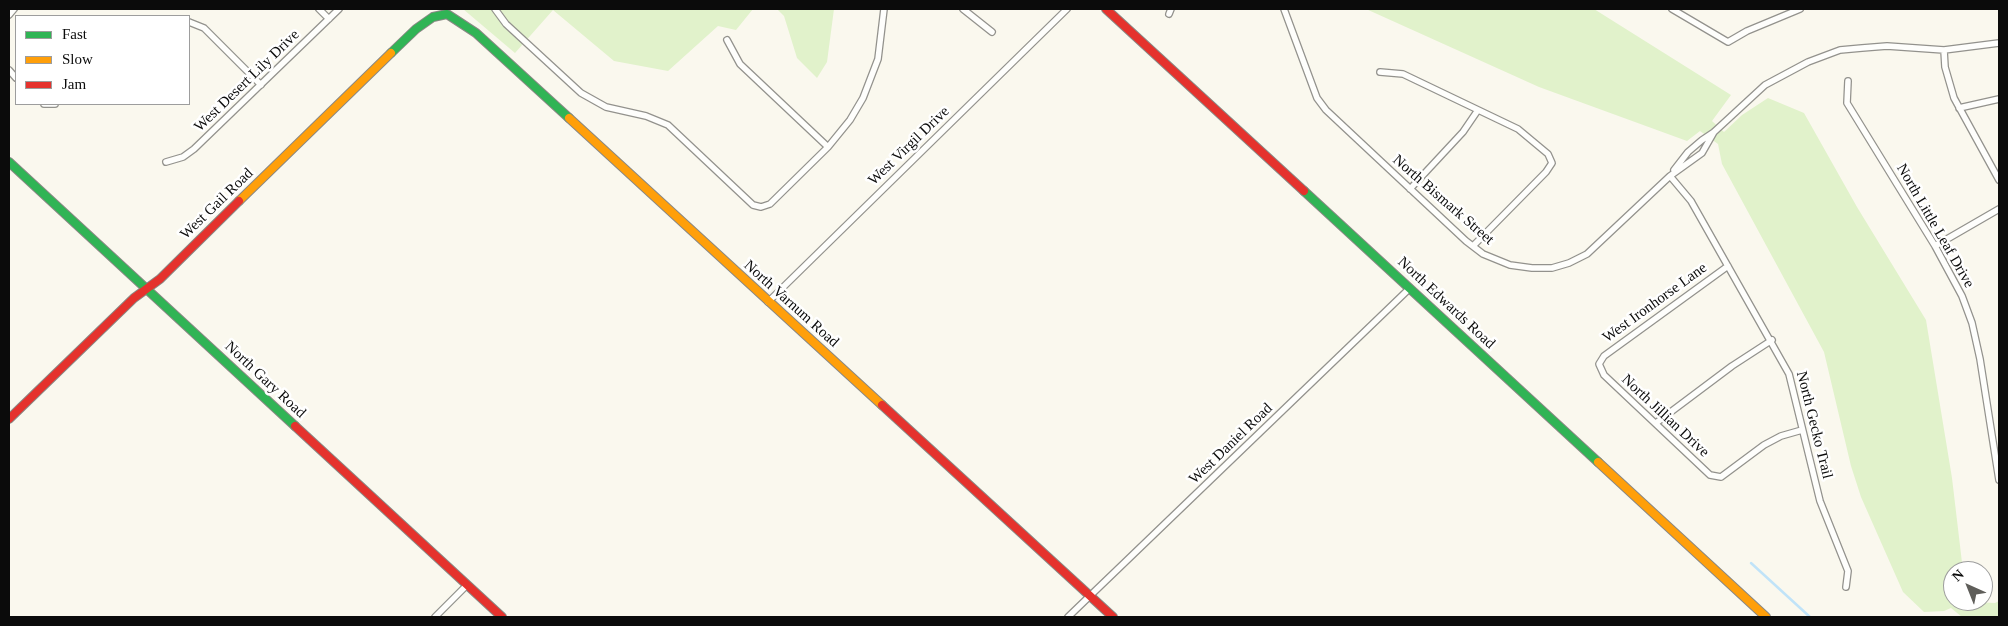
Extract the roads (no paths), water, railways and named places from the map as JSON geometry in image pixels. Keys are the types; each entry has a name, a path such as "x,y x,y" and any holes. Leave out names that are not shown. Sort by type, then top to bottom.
{"street":[{"path":"9,15 14,9"},
{"path":"319,9 329,19"},
{"name":"West Desert Lily Drive","path":"166,162 183,157 194,149 339,9"},
{"path":"495,9 506,24 581,93 606,107 646,116 668,125 754,205 761,207 770,204 828,147 850,120 870,81 878,59 884,9"},
{"path":"963,9 992,32"},
{"name":"West Virgil Drive","path":"768,302 1067,9"},
{"name":"North Edwards Road","path":"1106,9 1766,617"},
{"name":"North Bismark Street","path":"1284,9 1317,98 1334,119 1483,254 1510,265 1532,268 1552,268 1569,263 1592,249 1670,176"},
{"path":"1672,9 1728,42 1800,9"},
{"name":"North Varnum Road","path":"447,14 462,22 476,33 1113,617"},
{"name":"West Gail Road","path":"9,419 146,289 160,279 416,29 433,17 447,14"},
{"path":"190,22 204,28 261,85"},
{"path":"727,40 740,64 828,147"},
{"path":"1670,176 1695,145 1714,132 1766,85 1808,62 1840,50 1887,46 1944,50 1999,43"},
{"path":"1944,50 1944,66 1949,86 1959,108 1999,180"},
{"path":"1380,72 1403,74 1518,129 1548,154 1552,163 1473,246"},
{"name":"North Little Leaf Drive","path":"1848,81 1847,103 1935,246 1962,296 1972,323 1999,466 1999,480"},
{"path":"1959,108 1999,99"},
{"path":"1410,189 1463,132 1478,110"},
{"path":"1670,176 1702,153 1714,132"},
{"path":"1695,145 1702,153"},
{"name":"North Gary Road","path":"9,162 502,617"},
{"name":"North Gecko Trail","path":"1670,176 1691,201 1772,340 1789,374 1820,501 1848,571 1846,588"},
{"path":"1935,246 1999,209"},
{"name":"West Ironhorse Lane","path":"1599,364 1604,356 1728,266"},
{"name":"West Daniel Road","path":"1068,617 1410,288"},
{"path":"1656,423 1732,366 1772,340"},
{"name":"North Jillian Drive","path":"1599,364 1604,375 1710,475 1721,477 1764,445 1781,436 1802,430"},
{"path":"435,617 467,585"}],"waterway":[{"path":"1751,563 1810,617"}]}
